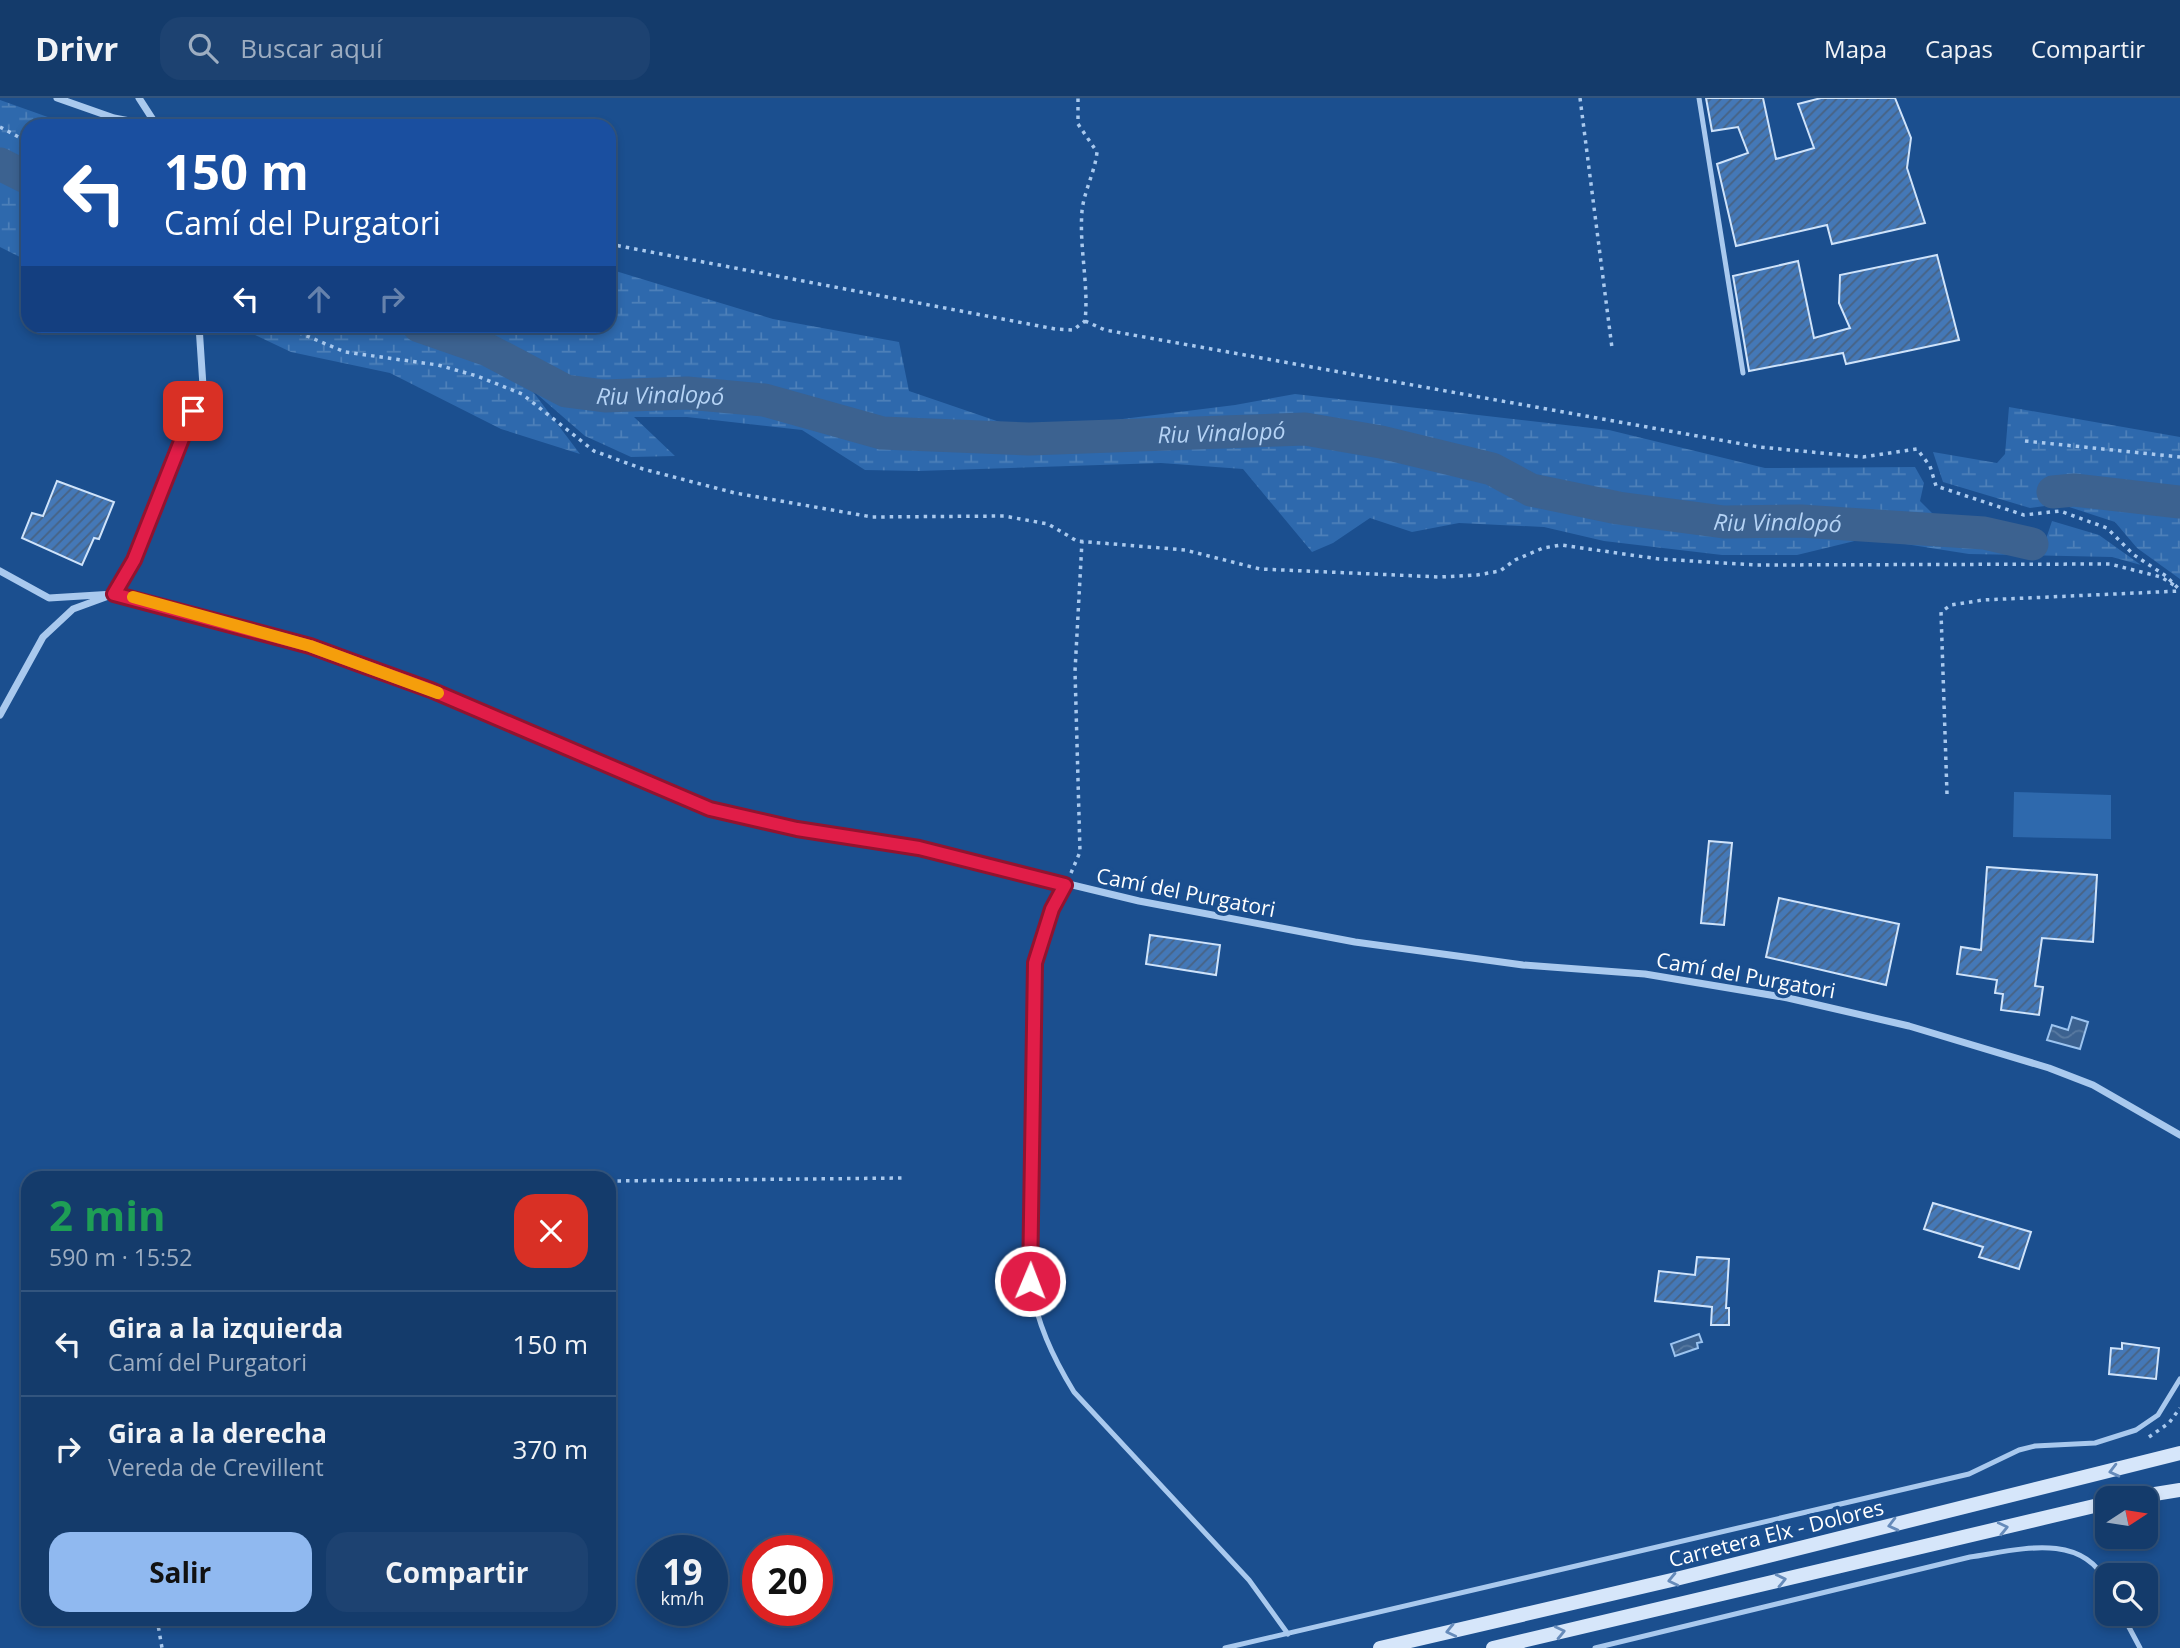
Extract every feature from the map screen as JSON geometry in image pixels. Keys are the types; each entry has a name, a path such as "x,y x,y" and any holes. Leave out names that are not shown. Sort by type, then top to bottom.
{"main road":[{"name":"Carretera Elx - Dolores","path":"1380,1648 1676,1579 2180,1452"},
{"path":"2158,1494 2180,1490"},
{"path":"1493,1648 2095,1506"}],"street":[{"path":"57,98 119,119"},
{"path":"139,98 152,119"},
{"path":"0,715 43,637 73,609 114,594 134,560 203,386 199,333"},
{"name":"Camí del Purgatori","path":"0,571 49,598 114,594 310,646 431,690 710,809 797,829 919,848 1065,885 1355,942 1496,962 1645,974 1788,998 1909,1026 2038,1064 2093,1085 2180,1135"}],"lane":[{"path":"1699,98 1742,373"},
{"path":"1065,885 1052,909 1035,963 1030,1281 1036,1318 1053,1357 1074,1392 1249,1580 1288,1634"},
{"path":"1225,1648 1969,1474 2011,1453 2035,1446 2109,1440 2136,1430 2158,1415 2180,1379"},
{"path":"1595,1648 1970,1557 2009,1551 2063,1549 2078,1551 2095,1564"},
{"path":"2128,1626 2140,1648"}],"path":[{"path":"616,245 1055,329 1073,330 1084,321 1087,301 1081,252 1083,207 1097,152 1078,124 1078,98"},
{"path":"1580,98 1612,348"},
{"path":"0,127 21,138"},
{"path":"1084,321 1105,330 1187,346 1759,447 1863,457 1917,449 1930,466 1936,486 2024,516 2060,511 2107,528 2134,555 2179,589"},
{"path":"300,333 345,352 438,365 522,394 594,451 656,472 735,494 872,517 1004,516 1048,524 1082,541 1185,550 1260,569 1440,577 1500,571 1515,560 1561,545 1659,559 1756,565 2110,564 2161,577 2179,589"},
{"path":"2025,441 2180,457"},
{"path":"1065,885 1080,852 1075,671 1082,541"},
{"path":"1947,794 1941,612 1951,605 1983,600 2179,589"},
{"path":"616,1181 904,1178"},
{"path":"158,1626 162,1648"}],"green space":[{"path":"0,100 53,119 21,119 21,258 0,247"},
{"path":"616,271 773,319 899,342 909,391 1026,431 1235,405 1295,394 1609,430 1765,468 1915,467 1924,483 1920,501 1933,514 2045,542 2052,521 2099,535 2141,565 2112,557 1969,554 1867,538 1797,555 1722,555 1604,541 1544,527 1459,523 1412,532 1370,518 1333,543 1312,552 1243,469 1161,463 918,471 865,470 802,430 687,417 634,417 675,456 631,457 585,436 531,389 580,454 501,429 390,373 291,352 251,333 616,333"},
{"path":"2009,407 2180,437 2180,579 2137,548 2115,522 2060,504 2030,508 1943,482 1933,452 1997,463 2005,454"},
{"path":"2014,792 2111,795 2111,839 2013,837"}],"water":[{"path":"2072,1017 2088,1022 2080,1049 2047,1040 2052,1025 2068,1030"},
{"path":"1699,1334 1702,1342 1697,1343 1698,1348 1675,1356 1671,1344"}],"building":[{"path":"1706,98 1763,98 1776,159 1814,148 1798,104 1821,98 1895,98 1911,138 1907,168 1925,223 1832,244 1827,225 1736,246 1717,164 1748,153 1738,127 1712,131"},
{"path":"1937,255 1959,340 1846,364 1843,353 1749,371 1733,276 1798,261 1814,338 1850,328 1839,303 1840,275"},
{"path":"57,481 114,502 99,539 94,538 82,565 22,538 32,513 43,516"},
{"path":"1709,841 1732,843 1724,925 1701,923"},
{"path":"1987,867 2097,875 2093,942 2042,938 2035,986 2043,987 2039,1015 2001,1010 2003,994 1995,993 1997,980 1957,974 1961,947 1981,950"},
{"path":"1779,898 1899,924 1886,985 1766,957"},
{"path":"1150,935 1220,945 1216,975 1146,964"},
{"path":"1933,1203 2031,1232 2019,1269 1979,1257 1983,1247 1924,1229"},
{"path":"1697,1257 1729,1259 1726,1308 1729,1308 1729,1325 1711,1325 1712,1307 1655,1301 1659,1271 1695,1275"},
{"path":"2122,1343 2159,1348 2156,1379 2109,1374 2111,1348 2122,1349"}],"waterway":[{"name":"Riu Vinalopó","path":"0,164 21,174"},
{"name":"Riu Vinalopó","path":"439,333 488,350 566,391 605,396 687,393 764,400 882,433 1029,439 1305,429 1381,442 1492,469 1531,490 1618,508 1724,522 1801,521 1984,533 2032,544"},
{"path":"2053,492 2074,490 2180,502"}],"slow traffic":[{"path":"133,597 310,646 438,693"}],"route":[{"path":"193,411 134,560 114,594 132,596 310,646 431,690 710,809 797,829 919,848 997,870 1065,885 1052,909 1035,963 1030,1281"}]}
